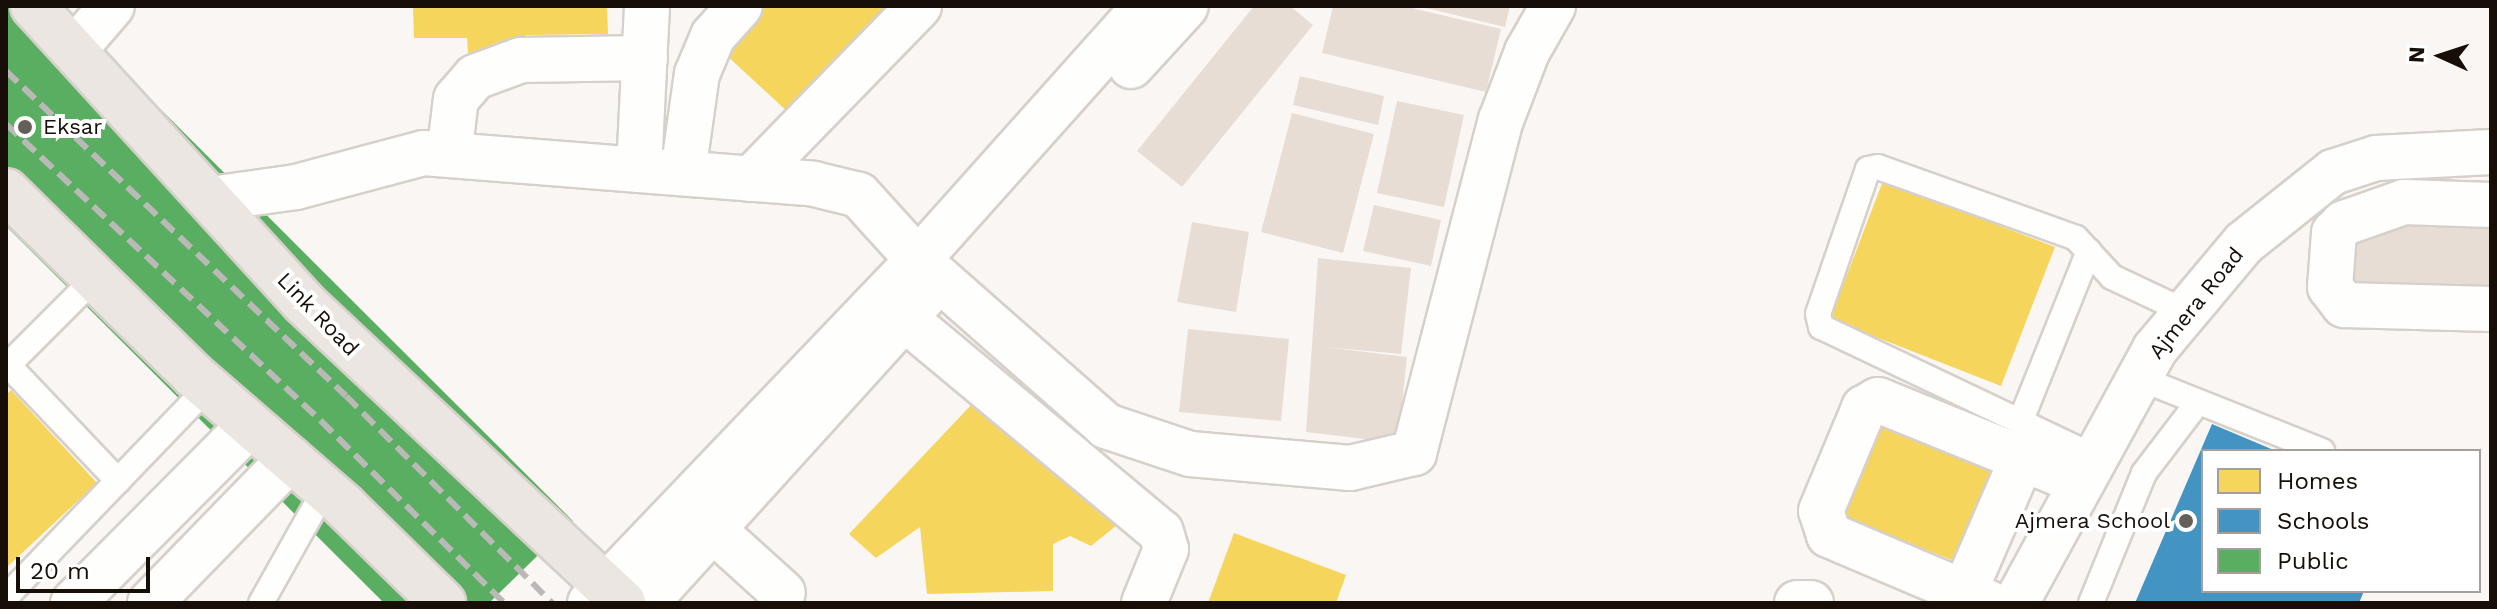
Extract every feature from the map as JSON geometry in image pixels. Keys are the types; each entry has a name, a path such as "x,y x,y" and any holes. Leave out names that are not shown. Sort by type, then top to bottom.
{"main road":[{"name":"Link Road","path":"33,6 303,302 606,597"},
{"path":"6,191 208,387 325,489 443,603"}],"street":[{"path":"74,50 112,6"},
{"path":"639,170 647,6"},
{"path":"683,173 697,74 713,36 740,6"},
{"path":"751,179 919,6"},
{"path":"1110,68 1145,6"},
{"path":"646,603 698,516 929,270 1110,68 1186,6"},
{"path":"211,199 296,187 424,153 751,179 859,195 929,270 1106,426 1190,454 1350,468 1414,453 1501,120 1553,6"},
{"path":"449,155 456,99 475,77 521,60 645,58"},
{"name":"Ajmera Road","path":"2016,603 2139,378 2186,312 2244,243 2333,172 2376,158 2491,152"},
{"path":"2311,190 2344,223"},
{"path":"2491,205 2404,202 2344,223 2334,233 2330,287 2344,305 2491,309"},
{"path":"606,597 698,516 904,318 929,270"},
{"path":"904,318 1161,532 1166,549 1144,603"},
{"path":"2022,440 1976,598 1829,535 1821,511 1864,408 1878,400 2022,440 2087,470"},
{"path":"73,603 250,425"},
{"path":"150,603 290,459"},
{"path":"698,516 783,593"},
{"path":"1797,603 1811,603"}],"lane":[{"path":"2089,251 2022,440 1821,327 1818,314 1868,169 1878,167 2076,238 2089,251 2112,277 2186,312"},
{"path":"95,278 7,366 118,481"},
{"path":"2139,378 2317,449"},
{"path":"6,597 208,387"},
{"path":"2091,603 2144,473 2198,402"},
{"path":"261,603 325,489"}],"building: Homes":[{"path":"413,6 607,6 608,34 526,35 527,54 468,54 467,38 414,38"},
{"path":"766,6 891,6 790,114 723,52"},
{"path":"1883,181 2055,247 2001,386 1830,319"},
{"path":"11,390 97,483 6,568 6,395"},
{"path":"974,402 1117,525 1091,546 1070,536 1053,544 1053,591 927,594 920,527 876,558 849,534"},
{"path":"1875,414 2001,464 1962,564 1836,514"},
{"path":"1234,533 1346,575 1336,603 1208,603"}],"building: Schools":[{"name":"Ajmera School","path":"2212,424 2271,449 2201,449"},
{"name":"Ajmera School","path":"2201,450 2201,593 2363,593 2359,603 2135,603"}],"building: Public":[{"path":"6,6 57,6 573,521 489,603 384,603 6,226"}],"building: Other":[{"path":"1254,6 1290,6 1313,25 1182,187 1137,151"},
{"path":"1333,6 1403,6 1501,29 1486,92 1322,53"},
{"path":"1418,6 1510,6 1505,27"},
{"path":"1300,76 1384,96 1378,125 1293,105"},
{"path":"1397,101 1464,115 1444,207 1377,193"},
{"path":"1292,113 1374,134 1343,253 1261,232"},
{"path":"1374,205 1441,220 1431,266 1363,251"},
{"path":"2395,208 2491,212 2491,288 2348,283 2350,227"},
{"path":"1192,222 1249,232 1236,312 1177,302"},
{"path":"1318,258 1411,268 1401,354 1324,347 1407,357 1398,443 1306,432"},
{"path":"1188,329 1289,339 1281,421 1179,412"}],"railway":[{"path":"6,71 346,396 552,603"},
{"path":"6,124 321,421 504,603"}],"place":[{"name":"Eksar","path":"25,127"},
{"name":"Ajmera School","path":"2186,521"}]}
